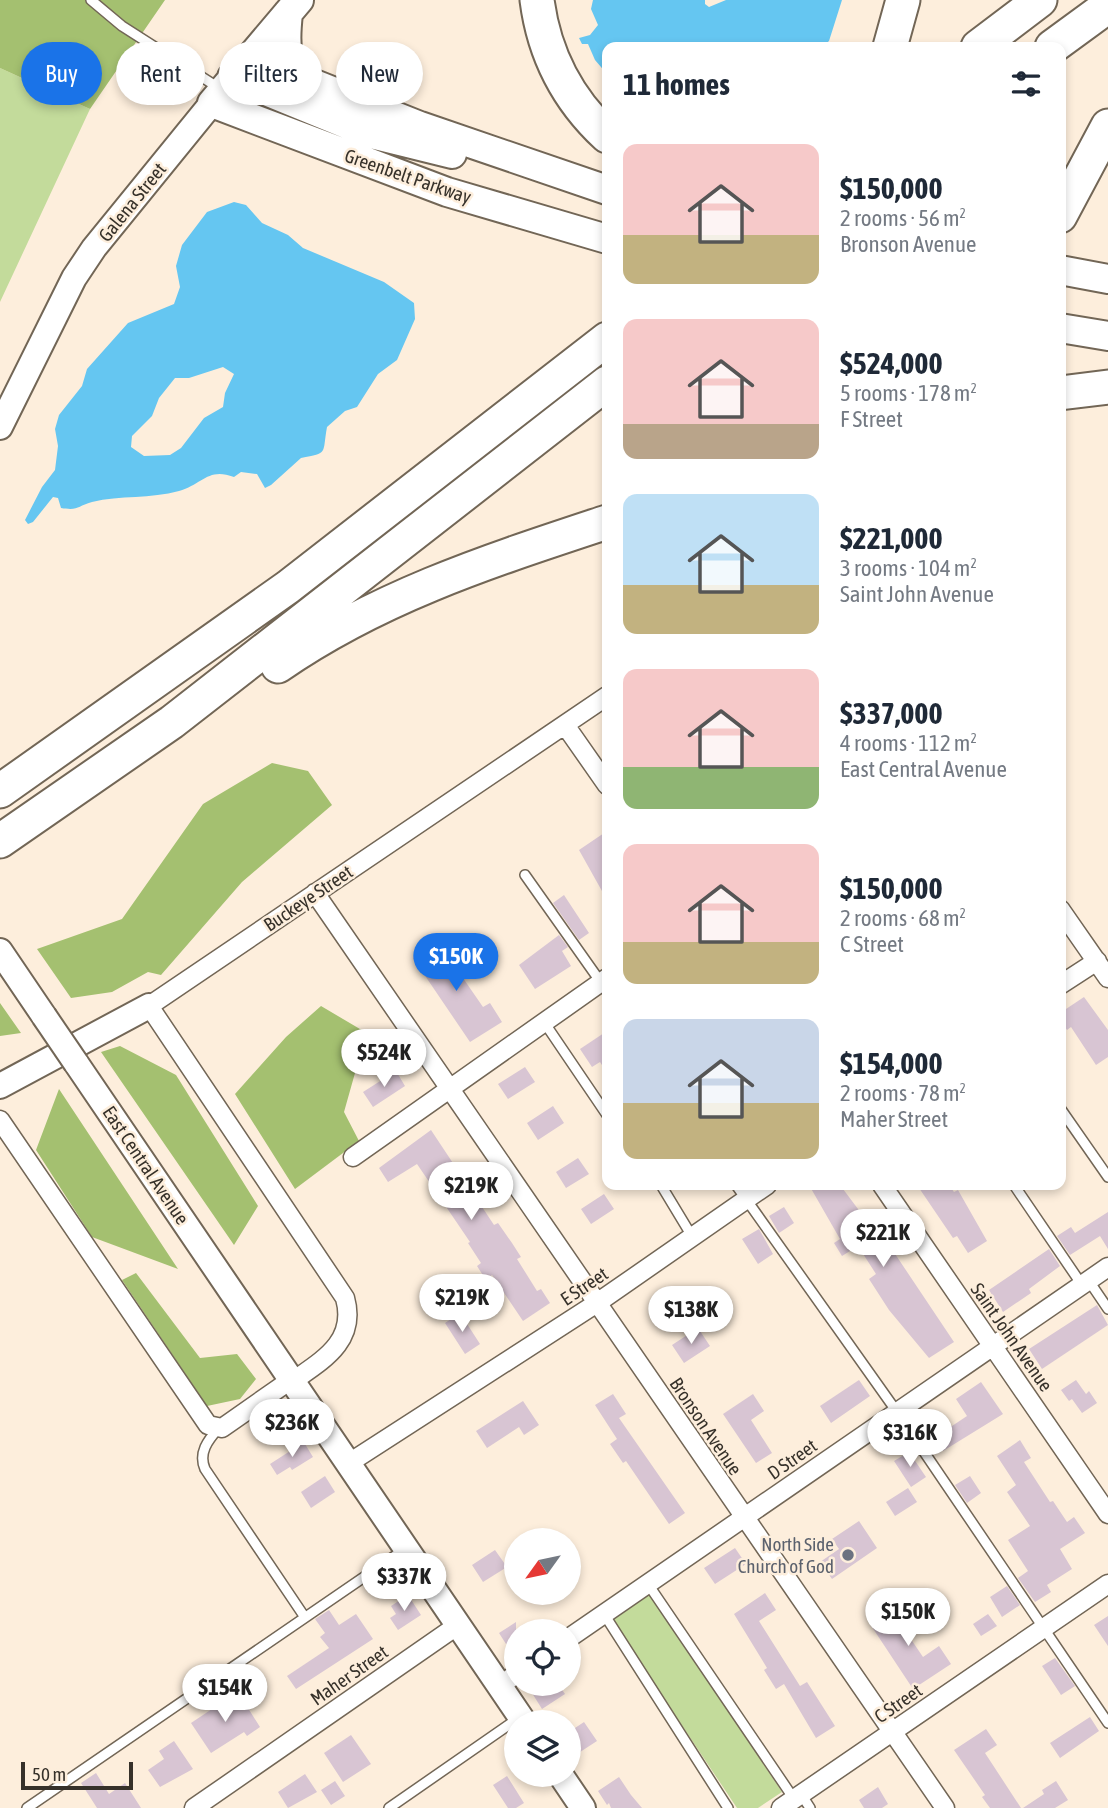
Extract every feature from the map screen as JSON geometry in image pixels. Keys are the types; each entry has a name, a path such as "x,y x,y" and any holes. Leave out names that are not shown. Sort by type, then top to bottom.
{"highway":[{"path":"537,0 547,48 556,69 574,99 602,130"},
{"path":"891,42 903,0"},
{"path":"985,42 1040,0"},
{"path":"1059,42 1108,6"},
{"path":"1066,205 1108,126"},
{"path":"0,791 288,587 602,343"},
{"path":"0,841 172,722 602,387"},
{"path":"1066,392 1108,387"},
{"path":"172,722 206,716 330,632 391,600 469,568 598,525"}],"main road":[{"name":"Galena Street","path":"263,42 293,6"},
{"path":"293,6 287,55 295,71 307,80 420,126 602,189"},
{"name":"Greenbelt Parkway","path":"255,105 447,192 602,238"},
{"name":"Greenbelt Parkway","path":"272,105 370,134 602,190"},
{"path":"1066,271 1108,279"},
{"path":"1066,329 1108,336"}],"street":[{"name":"Galena Street","path":"0,428 74,278 94,248 219,94"},
{"name":"Buckeye Street","path":"0,1086 149,1006 602,699"},
{"path":"565,725 602,779"},
{"name":"Bronson Avenue","path":"315,893 946,1808"},
{"path":"1066,917 1108,978"},
{"name":"East Central Avenue","path":"0,951 458,1625 504,1676"},
{"path":"1066,981 1097,961"},
{"path":"353,1157 544,1022 602,986"},
{"path":"0,1120 211,1428 218,1429 332,1353 341,1342 348,1322 345,1298 149,1006"},
{"name":"E Street","path":"349,1463 597,1303 760,1190"},
{"name":"Saint John Avenue","path":"885,1190 1108,1514"},
{"name":"D Street","path":"581,1630 1108,1267"},
{"name":"C Street","path":"796,1802 1108,1584"},
{"name":"Maher Street","path":"194,1808 458,1625"},
{"path":"569,1787 583,1808"}],"lane":[{"path":"91,0 122,26 219,88"},
{"path":"525,875 602,980"},
{"path":"544,1022 602,1108"},
{"path":"1066,1117 1108,1177"},
{"path":"664,1190 694,1238"},
{"path":"740,1190 897,1412 1108,1723"},
{"path":"1018,1190 1086,1283 1108,1308"},
{"path":"218,1429 203,1452 205,1469 304,1616"},
{"path":"27,1808 407,1548"},
{"path":"648,1584 796,1802"},
{"path":"604,1614 728,1808"},
{"path":"389,1808 504,1732"}],"green space":[{"path":"0,0 165,0 136,42 116,42 116,71 102,92 102,42 21,42 21,78 0,68"},
{"path":"0,68 21,78 21,105 81,105 90,109 0,302"},
{"path":"272,763 308,771 332,805 242,882 161,975 148,972 112,992 71,998 37,949 122,919 203,804"},
{"path":"0,1003 21,1033 0,1036"},
{"path":"321,1006 365,1032 348,1056 355,1073 344,1112 359,1141 295,1189 235,1094 286,1037"},
{"path":"120,1046 176,1075 258,1206 234,1245 101,1052"},
{"path":"59,1089 178,1269 92,1237 36,1150"},
{"path":"136,1273 200,1358 237,1354 256,1379 240,1399 207,1406 122,1280"},
{"path":"650,1593 782,1792 758,1808 737,1808 611,1619"}],"water":[{"path":"593,0 705,0 709,7 726,0 842,0 828,42 602,42 602,68 588,44 582,44 579,38 590,35 598,25 591,9"},
{"path":"234,202 246,205 262,223 288,235 303,248 384,282 414,303 415,319 397,360 378,374 357,407 345,411 327,427 323,451 301,458 265,488 257,474 241,472 234,477 225,474 211,475 179,491 103,500 75,508 61,508 58,498 53,497 33,522 28,524 25,520 42,487 55,470 58,446 55,429 59,415 82,386 87,369 128,323 174,304 180,287 176,266 182,245 207,212","holes":["223,367 234,374 225,393 223,407 204,418 181,448 170,455 144,456 131,447 132,436 152,416 159,398 175,378 189,378"]}],"building":[{"path":"602,834 602,891 579,850"},
{"path":"564,895 589,933 579,940 553,903"},
{"path":"559,935 568,947 562,951 571,966 535,989 519,965"},
{"path":"438,942 483,1007 490,1003 502,1022 470,1042 413,958"},
{"path":"1084,997 1108,1030 1108,1057 1096,1065 1071,1027 1066,1029 1066,1009"},
{"path":"602,1034 602,1065 600,1062 592,1067 580,1049"},
{"path":"525,1067 535,1082 508,1099 498,1084"},
{"path":"396,1071 405,1086 373,1107 363,1092"},
{"path":"553,1106 564,1123 538,1140 527,1123"},
{"path":"431,1130 494,1225 498,1223 512,1243 521,1257 517,1259 537,1291 541,1289 550,1303 523,1321 492,1275 486,1280 477,1266 481,1263 468,1243 470,1242 417,1164 388,1182 379,1168"},
{"path":"578,1158 589,1174 566,1188 556,1172"},
{"path":"812,1190 844,1190 867,1221 871,1218 954,1342 929,1358 889,1310 869,1279 876,1274 858,1246 842,1256 834,1243 840,1239"},
{"path":"920,1190 958,1190 987,1241 968,1253 957,1236 953,1238"},
{"path":"604,1194 614,1209 591,1224 581,1209"},
{"path":"784,1207 794,1223 779,1233 769,1216"},
{"path":"1108,1212 1108,1249 1100,1236 1070,1255 1057,1236 1071,1227 1075,1233"},
{"path":"759,1229 773,1254 758,1264 742,1239"},
{"path":"1049,1249 1060,1266 1029,1289 1031,1293 1003,1312 989,1290"},
{"path":"1097,1305 1108,1325 1042,1369 1029,1349"},
{"path":"460,1313 480,1344 465,1354 445,1323"},
{"path":"698,1328 710,1346 684,1363 672,1345"},
{"path":"859,1380 870,1396 831,1423 820,1406"},
{"path":"1076,1380 1086,1394 1089,1391 1097,1403 1082,1413 1061,1390"},
{"path":"981,1382 1003,1414 943,1451 934,1438 967,1416 956,1399"},
{"path":"613,1394 626,1414 619,1418 685,1513 669,1524 626,1461 623,1463 610,1444 617,1439 595,1405"},
{"path":"753,1394 764,1411 751,1420 772,1453 756,1463 723,1414"},
{"path":"523,1401 539,1425 524,1435 519,1427 487,1448 476,1431"},
{"path":"1020,1440 1031,1458 1024,1462 1050,1502 1053,1501 1067,1522 1074,1517 1085,1533 1060,1549 1072,1569 1047,1585 1051,1592 1035,1602 1018,1578 1028,1571 1008,1540 1030,1526 1007,1492 1016,1485 997,1456"},
{"path":"305,1444 313,1457 292,1470 290,1467 277,1475 270,1464"},
{"path":"909,1452 926,1477 911,1487 894,1461"},
{"path":"325,1476 335,1492 311,1508 301,1492"},
{"path":"970,1476 981,1493 967,1503 955,1485"},
{"path":"908,1488 917,1502 895,1516 886,1502"},
{"name":"North Side Church of God","path":"859,1521 877,1548 832,1579 820,1562 839,1549 832,1539"},
{"path":"735,1548 746,1564 715,1584 704,1568"},
{"path":"495,1550 504,1563 504,1569 483,1582 472,1565"},
{"path":"1007,1586 1020,1605 1002,1617 990,1597"},
{"path":"765,1593 776,1610 759,1621 800,1686 807,1682 835,1726 816,1738 784,1684 776,1689 764,1670 767,1668 734,1614"},
{"path":"408,1595 421,1615 398,1630 390,1618 396,1614 391,1606"},
{"path":"902,1604 912,1619 902,1626 923,1657 939,1646 951,1664 913,1689 870,1624"},
{"path":"329,1610 339,1625 356,1614 373,1639 296,1689 287,1676 329,1648 320,1637 325,1633 315,1619"},
{"path":"988,1614 997,1626 981,1636 973,1624"},
{"path":"1108,1616 1108,1646 1094,1625"},
{"path":"1055,1658 1075,1686 1061,1695 1042,1666"},
{"path":"534,1696 562,1696 542,1709"},
{"path":"241,1697 260,1727 247,1736 244,1732 211,1753 191,1723 221,1703 224,1708"},
{"path":"1090,1717 1099,1731 1060,1758 1050,1743"},
{"path":"584,1722 597,1741 581,1751 581,1724"},
{"path":"986,1729 997,1745 985,1753 1021,1808 990,1808 982,1797 985,1795 954,1750"},
{"path":"351,1735 371,1764 343,1782 324,1753"},
{"path":"174,1741 193,1769 160,1787 148,1770 164,1759 159,1751"},
{"path":"96,1773 109,1794 125,1783 141,1808 97,1808 81,1783"},
{"path":"305,1774 317,1792 288,1808 278,1792"},
{"path":"619,1777 642,1808 611,1808 609,1803 607,1805 598,1791"},
{"path":"504,1778 504,1787 514,1787 524,1803 516,1808 508,1808 493,1785"},
{"path":"335,1781 345,1796 331,1805 321,1790"},
{"path":"1056,1781 1068,1800 1055,1808 1023,1808 1044,1794 1042,1790"},
{"path":"878,1787 888,1804 882,1808 864,1808 859,1800"}],"place":[{"name":"North Side Church of God","path":"848,1555"}]}
